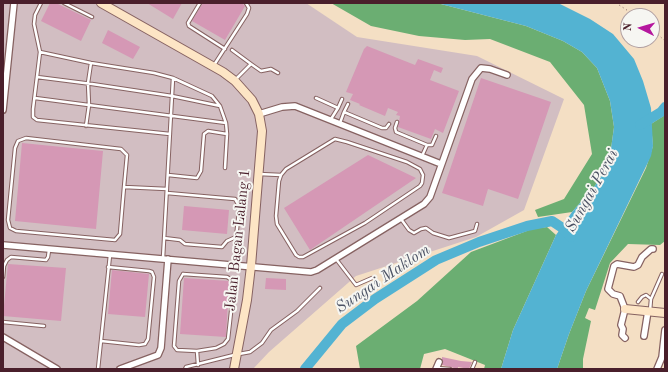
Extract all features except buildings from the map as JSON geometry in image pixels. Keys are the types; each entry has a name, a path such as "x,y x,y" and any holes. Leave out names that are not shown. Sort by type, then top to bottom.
{"main road":[{"path":"101,3 213,65 235,81 252,100 259,114"},
{"name":"Jalan Bagan Lalang 1","path":"234,369 247,300 251,266 262,131 259,114"},
{"path":"625,309 665,313"}],"street":[{"path":"3,110 14,3"},
{"path":"3,245 310,272 317,270 424,204 430,197 472,79 481,68 507,76"},
{"path":"259,114 289,105 294,106 441,164"},
{"path":"625,338 622,335 623,329 621,325 625,309 620,296 613,294 608,289 614,266 618,264 634,267 638,265 642,257 653,249"},
{"path":"120,369 158,355 161,348 166,259"},
{"path":"644,336 649,311"},
{"path":"657,369 662,357 665,330"},
{"path":"3,337 57,369"}],"lane":[{"path":"41,3 34,19 40,52 33,117 37,120 170,134"},
{"path":"64,3 92,17"},
{"path":"200,3 188,23 189,26 225,49"},
{"path":"213,65 247,14 249,8 246,3"},
{"path":"232,50 261,71 271,69 278,73"},
{"path":"40,52 90,63 154,72 173,78 212,96 220,106 226,123 227,134 225,168"},
{"path":"86,126 89,105 88,83 90,63"},
{"path":"235,81 251,64"},
{"path":"37,77 172,96 220,106"},
{"path":"166,259 164,238 173,78"},
{"path":"35,98 226,123"},
{"path":"316,98 338,108"},
{"path":"331,120 342,99"},
{"path":"339,123 348,104"},
{"path":"344,112 382,128 386,128 389,124"},
{"path":"397,122 395,128 396,132 426,145 432,145 436,136"},
{"path":"168,175 197,178 201,172 204,134 208,131 227,134"},
{"path":"26,138 121,148 127,155 124,186 120,234 115,240 16,231 10,228 8,220 15,148 18,141 26,138"},
{"path":"335,139 407,162 420,169 423,176 420,186 365,223 303,258 296,255 277,224 276,207 281,175 286,169 335,139"},
{"path":"422,156 426,145"},
{"path":"259,174 281,175"},
{"path":"124,186 167,189"},
{"path":"164,238 180,240 185,244 222,247 227,241 236,237 239,212 238,204 235,199 167,193"},
{"path":"401,218 409,230 414,233 426,228 432,233 449,238 475,231 477,224"},
{"path":"3,277 4,266 7,260 11,257 46,260 49,250"},
{"path":"98,369 110,254"},
{"path":"336,258 356,285 372,278"},
{"path":"101,341 139,345 145,344 148,339 154,277 152,272 149,271 108,267"},
{"path":"183,274 227,277 232,280 234,285 228,339 224,344 216,348 197,351 177,350 174,346 179,281 183,274"},
{"path":"649,311 651,299 662,274"},
{"path":"185,369 186,367 250,352 262,343 271,330 297,311 320,288"},
{"path":"638,302 646,295 651,299"},
{"path":"3,322 44,326"},
{"path":"197,351 198,365"},
{"path":"472,369 475,362"},
{"path":"437,366 450,369"}],"shaded area":[{"path":"3,3 306,3 357,37 477,56 564,99 524,210 476,237 356,276 269,352 253,369 3,369"}],"green space":[{"path":"331,3 437,3 526,26 563,41 582,52 597,68 610,101 614,127 610,156 605,171 594,187 572,212 538,217 535,210 564,199 592,154 584,105 550,62 490,39 465,40 419,36 371,26"},
{"path":"665,115 665,241 660,245 628,244 610,263 595,310 589,308 585,318 591,321 583,359 583,369 557,369 586,291 646,168 653,146 651,124"},
{"path":"547,227 556,235 513,330 501,369 484,369 485,365 445,349 424,354 420,369 360,369 356,346 417,301 471,252 532,229"}],"water":[{"name":"Sungai Perai","path":"437,3 558,3 590,19 613,34 620,42 620,48 625,48 634,59 643,81 651,108 653,146 651,156 586,291 557,369 501,369 513,330 556,235 572,212 594,187 605,171 610,156 614,127 610,101 597,68 582,52 563,41 526,26"}],"waterway":[{"path":"640,125 661,112 665,107"},
{"name":"Sungai Maklom","path":"305,369 342,324 375,299 436,260 479,242 527,226 552,221 561,227 571,237"}]}
